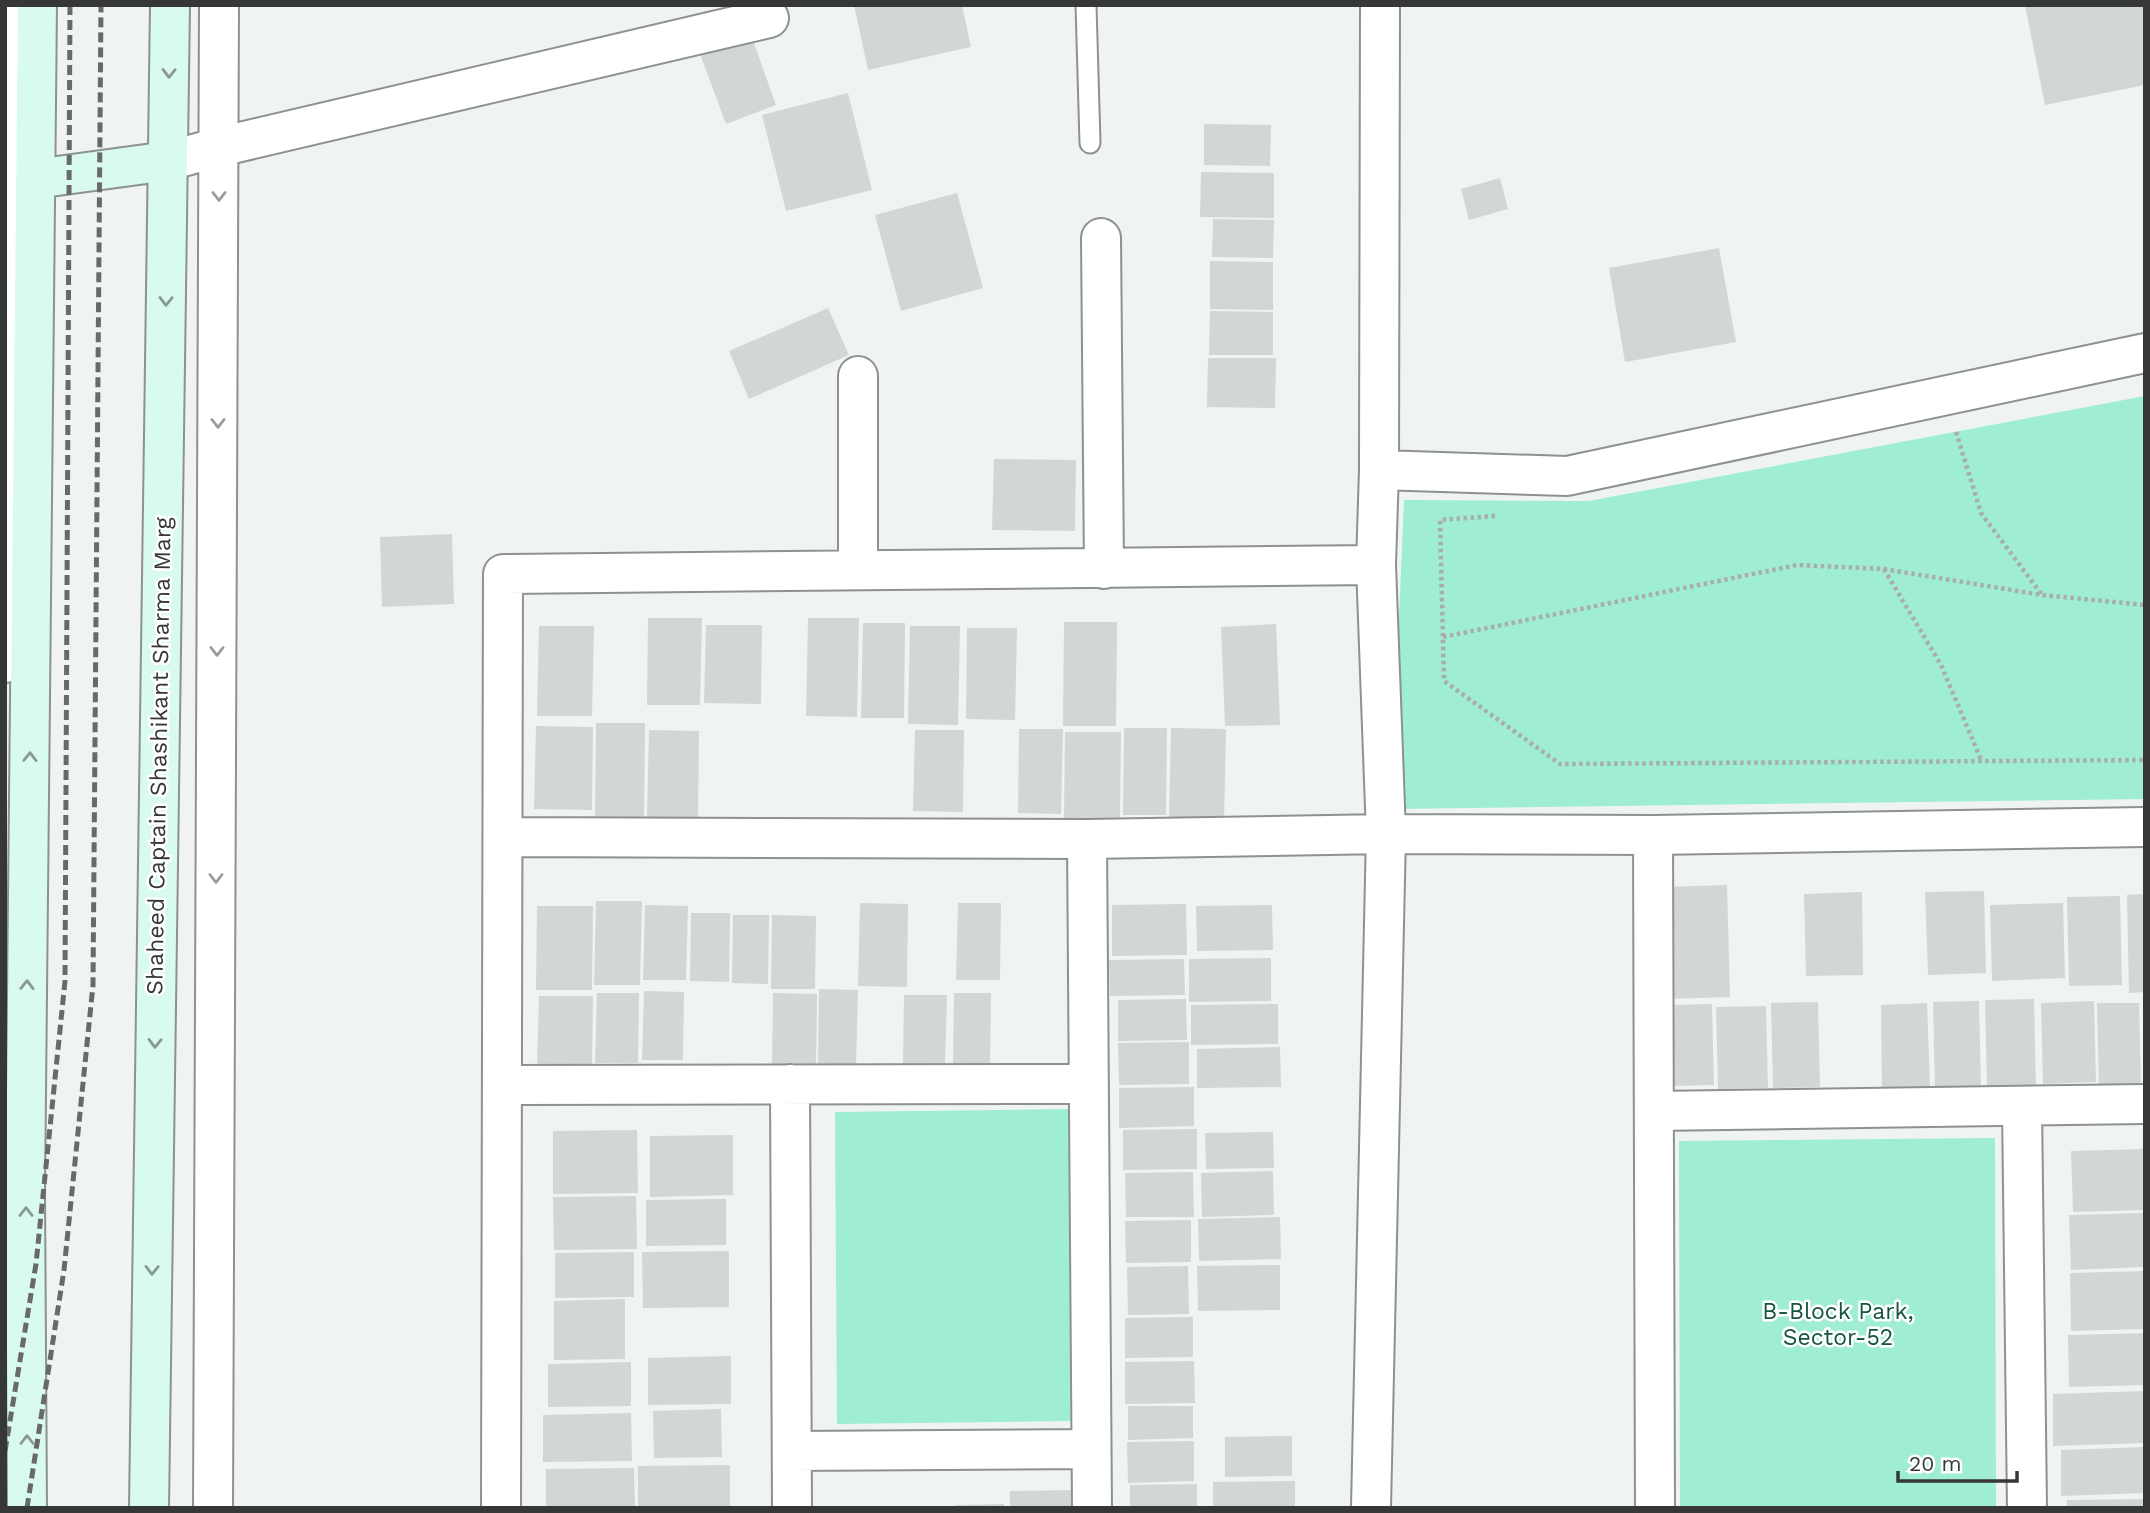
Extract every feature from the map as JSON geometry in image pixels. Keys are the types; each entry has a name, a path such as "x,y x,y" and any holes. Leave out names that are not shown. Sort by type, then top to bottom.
{"main road":[{"path":"27,1508 26,1178 37,5"},
{"name":"Shaheed Captain Shashikant Sharma Marg","path":"149,1508 170,5"},
{"path":"35,179 168,161"}],"street":[{"path":"5,663 14,531 5,377 10,173 8,5"},
{"path":"213,1508 219,5"},
{"path":"1371,1508 1386,835 1376,565 1379,470 1380,5"},
{"path":"168,161 769,18"},
{"path":"1101,238 1104,569"},
{"path":"1379,470 1567,476 2145,353"},
{"path":"858,376 858,570"},
{"path":"501,1508 503,574 1376,565"},
{"path":"503,837 1087,839 1653,835 2145,827"},
{"path":"1653,835 1655,1508"},
{"path":"1087,839 1092,1508"},
{"path":"790,1084 792,1508"},
{"path":"503,1085 1088,1084"},
{"path":"1654,1111 2145,1104"},
{"path":"2022,1106 2027,1508"},
{"path":"792,1451 1091,1449"}],"lane":[{"path":"1086,5 1090,143"}],"path":[{"path":"1942,434 1956,431 1981,513 2042,595"},
{"path":"1508,516 1440,520 1444,681 1560,764 2145,760"},
{"path":"1443,638 1797,565 1884,569 2042,595 2145,605"},
{"path":"1884,569 1941,665 1982,762"}],"green space":[{"path":"2145,396 2145,799 1391,809 1404,500 1589,501"},
{"path":"1069,1109 1071,1421 837,1424 835,1112"},
{"name":"B-Block Park, Sector-52","path":"1995,1138 1996,1508 1680,1508 1679,1141"}],"building":[{"path":"854,5 962,5 971,47 868,70"},
{"path":"2025,5 2145,5 2145,85 2045,105"},
{"path":"750,32 776,105 726,124 699,51"},
{"path":"848,93 872,190 786,211 762,115"},
{"path":"1204,124 1271,125 1270,166 1204,165"},
{"path":"1201,172 1274,173 1274,218 1200,217"},
{"path":"1500,178 1508,209 1469,220 1461,189"},
{"path":"957,193 983,288 901,311 875,215"},
{"path":"1213,219 1274,220 1273,258 1212,257"},
{"path":"1719,248 1736,342 1625,362 1609,268"},
{"path":"1210,261 1273,262 1273,310 1210,309"},
{"path":"828,308 849,355 749,399 729,351"},
{"path":"1210,311 1273,312 1273,355 1209,355"},
{"path":"1208,358 1276,358 1275,408 1207,407"},
{"path":"994,459 1076,460 1075,531 992,530"},
{"path":"452,534 454,604 382,607 380,537"},
{"path":"648,618 702,618 700,705 647,705"},
{"path":"808,618 859,618 857,717 806,716"},
{"path":"1064,622 1117,622 1116,726 1063,726"},
{"path":"863,623 905,623 904,718 861,718"},
{"path":"1276,624 1280,725 1225,726 1221,627"},
{"path":"706,625 762,625 761,704 704,703"},
{"path":"539,626 594,626 592,716 537,716"},
{"path":"910,626 960,626 958,725 908,724"},
{"path":"967,628 1017,628 1015,720 966,719"},
{"path":"596,723 645,723 644,817 595,817"},
{"path":"536,726 593,727 592,810 534,809"},
{"path":"1124,728 1167,728 1166,815 1123,815"},
{"path":"1171,728 1226,729 1224,823 1169,822"},
{"path":"1019,729 1063,729 1061,814 1018,813"},
{"path":"649,730 699,731 698,819 647,818"},
{"path":"915,730 964,730 963,812 913,811"},
{"path":"1065,732 1121,732 1120,818 1064,818"},
{"path":"1727,885 1730,997 1666,999 1663,887"},
{"path":"1984,891 1986,973 1928,975 1925,892"},
{"path":"1862,892 1863,975 1806,976 1804,894"},
{"path":"2145,894 2145,992 2129,993 2127,895"},
{"path":"2120,896 2122,985 2069,986 2067,897"},
{"path":"596,901 642,901 640,985 594,985"},
{"path":"860,903 908,904 907,987 858,986"},
{"path":"958,903 1001,903 1000,980 956,980"},
{"path":"2063,903 2065,978 1992,981 1990,905"},
{"path":"1186,904 1187,955 1112,956 1112,905"},
{"path":"645,905 688,906 686,980 643,980"},
{"path":"1272,905 1273,950 1197,951 1196,906"},
{"path":"537,906 593,906 592,990 536,990"},
{"path":"691,913 730,913 729,982 690,981"},
{"path":"733,915 769,915 768,984 732,983"},
{"path":"772,915 816,916 815,989 771,989"},
{"path":"1271,958 1271,1001 1189,1002 1189,959"},
{"path":"1184,959 1185,995 1110,996 1109,960"},
{"path":"819,989 858,990 856,1066 818,1065"},
{"path":"644,991 684,992 683,1060 642,1060"},
{"path":"597,993 639,993 638,1063 595,1063"},
{"path":"773,993 817,994 816,1069 772,1069"},
{"path":"954,993 991,993 990,1065 953,1064"},
{"path":"904,995 947,995 945,1066 903,1065"},
{"path":"539,996 593,996 592,1067 537,1066"},
{"path":"1186,999 1187,1040 1118,1041 1118,1000"},
{"path":"2034,999 2036,1088 1987,1089 1985,1000"},
{"path":"1979,1001 1981,1089 1935,1090 1933,1002"},
{"path":"2094,1001 2096,1082 2043,1084 2041,1003"},
{"path":"1818,1002 1820,1087 1773,1088 1771,1003"},
{"path":"1927,1003 1930,1086 1882,1088 1881,1005"},
{"path":"2097,1003 2139,1003 2141,1090 2099,1091"},
{"path":"1278,1004 1278,1044 1191,1045 1191,1005"},
{"path":"1712,1004 1714,1085 1673,1086 1671,1005"},
{"path":"1766,1006 1768,1088 1718,1089 1716,1007"},
{"path":"1189,1042 1189,1084 1119,1085 1118,1043"},
{"path":"1280,1047 1281,1087 1197,1088 1197,1049"},
{"path":"1194,1087 1194,1126 1119,1128 1119,1088"},
{"path":"1197,1129 1197,1169 1123,1170 1123,1130"},
{"path":"637,1130 638,1193 553,1194 553,1131"},
{"path":"1273,1132 1274,1168 1206,1169 1205,1133"},
{"path":"733,1135 733,1195 650,1197 650,1136"},
{"path":"2145,1149 2145,1210 2073,1212 2071,1151"},
{"path":"1273,1171 1274,1215 1202,1217 1201,1173"},
{"path":"1193,1172 1194,1217 1126,1217 1125,1173"},
{"path":"636,1196 637,1249 554,1250 553,1197"},
{"path":"726,1199 726,1245 646,1246 646,1200"},
{"path":"2145,1213 2145,1267 2071,1270 2069,1215"},
{"path":"1280,1217 1281,1259 1199,1261 1198,1219"},
{"path":"1191,1220 1191,1262 1126,1263 1125,1221"},
{"path":"729,1251 729,1307 643,1308 642,1252"},
{"path":"634,1252 634,1297 555,1298 555,1253"},
{"path":"1280,1265 1280,1310 1198,1311 1197,1266"},
{"path":"1188,1266 1189,1314 1128,1315 1127,1267"},
{"path":"2145,1271 2145,1329 2071,1331 2070,1273"},
{"path":"625,1299 625,1359 554,1360 554,1301"},
{"path":"1193,1317 1193,1357 1125,1358 1125,1318"},
{"path":"2145,1333 2145,1385 2069,1387 2068,1335"},
{"path":"731,1356 731,1404 648,1405 648,1358"},
{"path":"1194,1361 1195,1403 1125,1404 1125,1362"},
{"path":"631,1362 631,1406 548,1407 548,1364"},
{"path":"2145,1391 2145,1443 2053,1446 2053,1394"},
{"path":"1128,1406 1193,1406 1193,1438 1128,1440"},
{"path":"721,1409 722,1457 654,1458 653,1411"},
{"path":"631,1413 632,1461 543,1462 543,1415"},
{"path":"1292,1436 1292,1476 1225,1477 1225,1437"},
{"path":"1194,1441 1194,1481 1128,1483 1127,1442"},
{"path":"2145,1447 2145,1493 2061,1496 2061,1450"},
{"path":"730,1465 730,1508 638,1508 638,1466"},
{"path":"634,1468 635,1508 546,1508 546,1469"},
{"path":"1295,1481 1295,1508 1213,1508 1213,1482"},
{"path":"1197,1484 1197,1508 1130,1508 1130,1485"},
{"path":"1077,1490 1078,1508 1010,1508 1010,1491"},
{"path":"2145,1499 2145,1508 2067,1508 2067,1500"},
{"path":"1004,1504 1004,1508 956,1508 956,1505"}],"railway":[{"path":"5,1451 36,1264 65,981 70,5"},
{"path":"27,1508 64,1270 93,985 101,5"}]}
